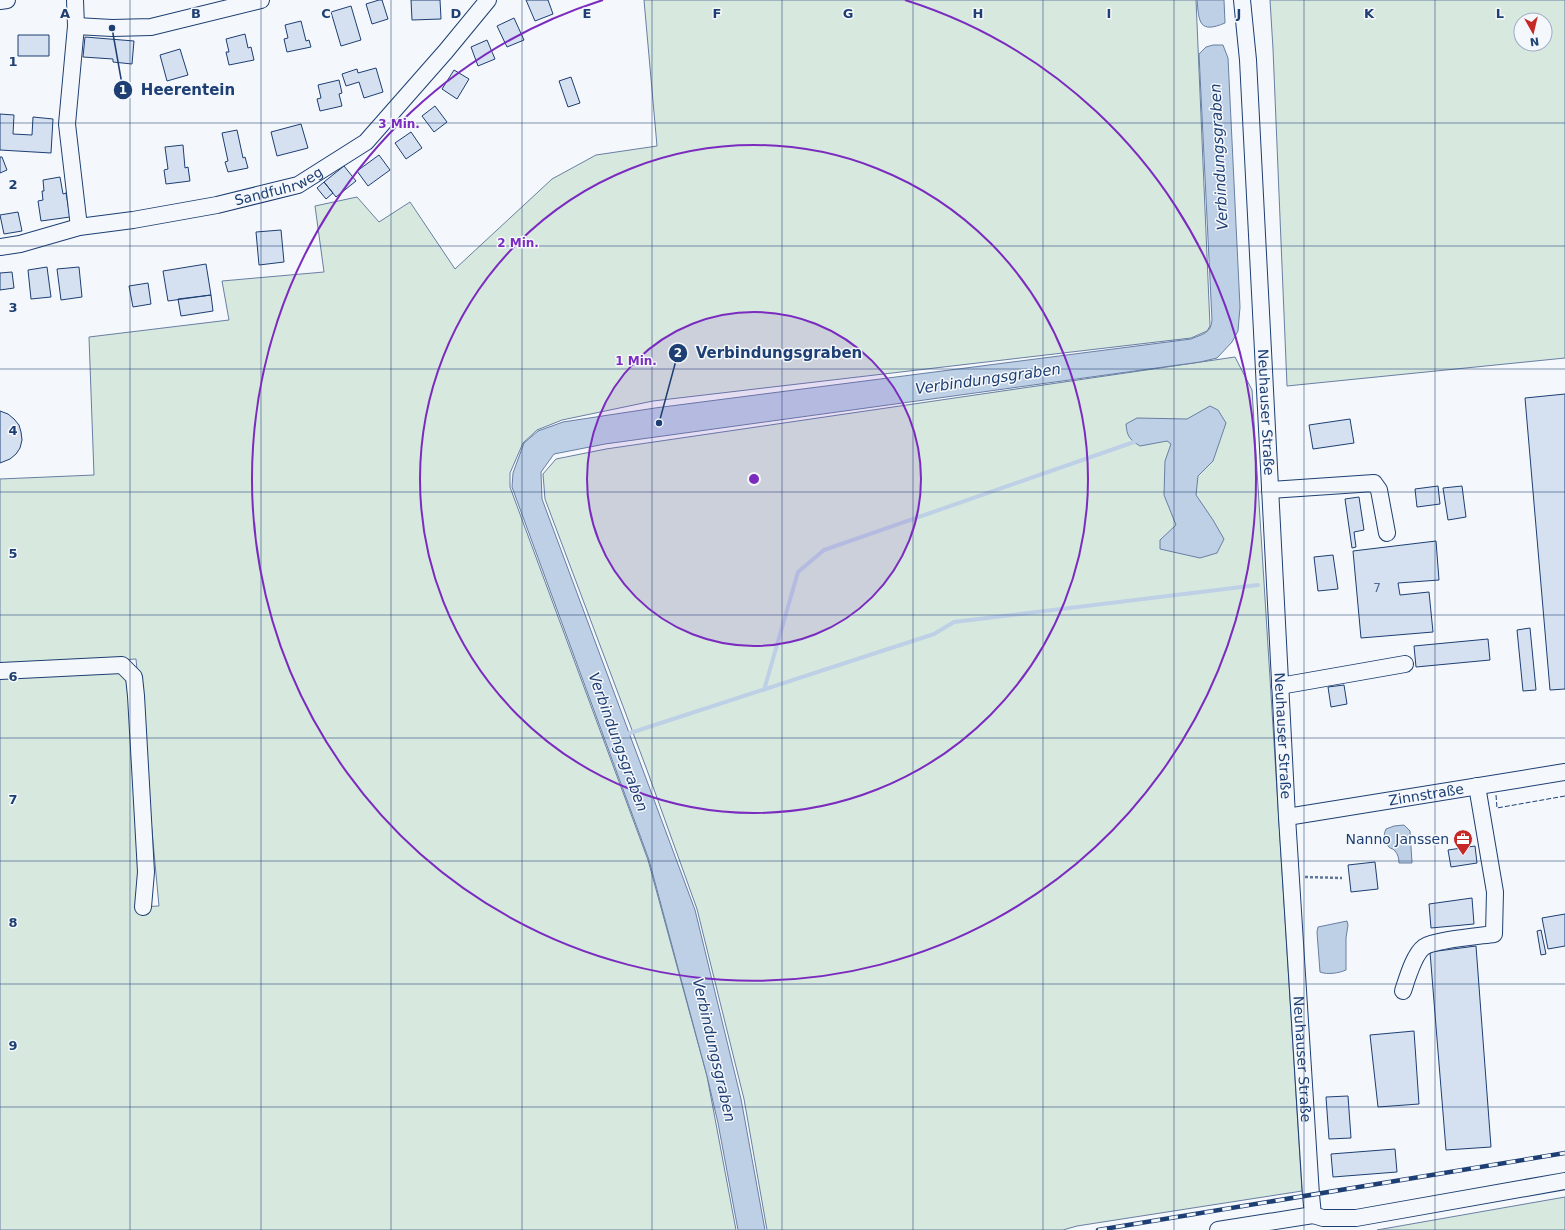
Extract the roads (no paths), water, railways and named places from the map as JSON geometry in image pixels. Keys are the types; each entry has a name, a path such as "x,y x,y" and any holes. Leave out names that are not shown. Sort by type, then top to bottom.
{"street":[{"path":"0,1 7,0"},
{"path":"75,0 76,26 67,124 80,228"},
{"path":"76,26 112,28 151,27 261,0"},
{"name":"Sandfuhrweg","path":"0,246 20,244 80,228 217,205 298,185 366,142 446,51 488,0"},
{"name":"Neuhauser Straße","path":"1242,0 1248,68 1287,817 1310,1195 1313,1215"},
{"path":"1270,490 1374,483 1379,490 1387,533"},
{"path":"1280,686 1404,664"},
{"path":"0,671 122,665 134,676 146,872 143,907"},
{"name":"Zinnstraße","path":"1287,817 1565,772"},
{"path":"1402,991 1415,960 1424,947 1433,943 1494,934 1495,892 1477,786"},
{"path":"1218,1230 1313,1215 1323,1218 1356,1218 1565,1181"}],"water":[{"path":"1197,0 1224,0 1225,23 1210,27 1202,24"},
{"path":"1223,45 1228,58 1240,307 1238,331 1232,342 1217,358 1200,362 605,444 554,454 541,472 542,499 695,910 741,1099 765,1230 738,1230 718,1123 707,1076 649,860 512,487 513,473 524,443 538,431 563,422 655,408 1191,339 1205,333 1210,328 1212,320 1199,54 1206,47"},
{"path":"1210,406 1218,410 1226,423 1213,461 1198,476 1196,495 1224,539 1217,553 1200,558 1160,549 1160,540 1176,525 1164,495 1165,461 1171,444 1167,441 1140,446 1129,437 1126,424 1137,418 1187,419"},
{"path":"1404,825 1410,831 1412,863 1399,863 1399,858 1395,850 1387,845 1384,838 1386,829"},
{"path":"1347,921 1346,970 1333,973 1320,972 1317,932 1318,927"}],"waterway":[{"path":"764,690 798,572 824,550 1134,442"},
{"path":"624,735 934,634 954,622 1258,585"}],"railway":[{"path":"1098,1230 1565,1153"}],"place":[{"name":"Heerentein","path":"112,28"},
{"name":"Verbindungsgraben","path":"659,423"},
{"name":"Nanno Janssen","path":"1463,856"}]}
